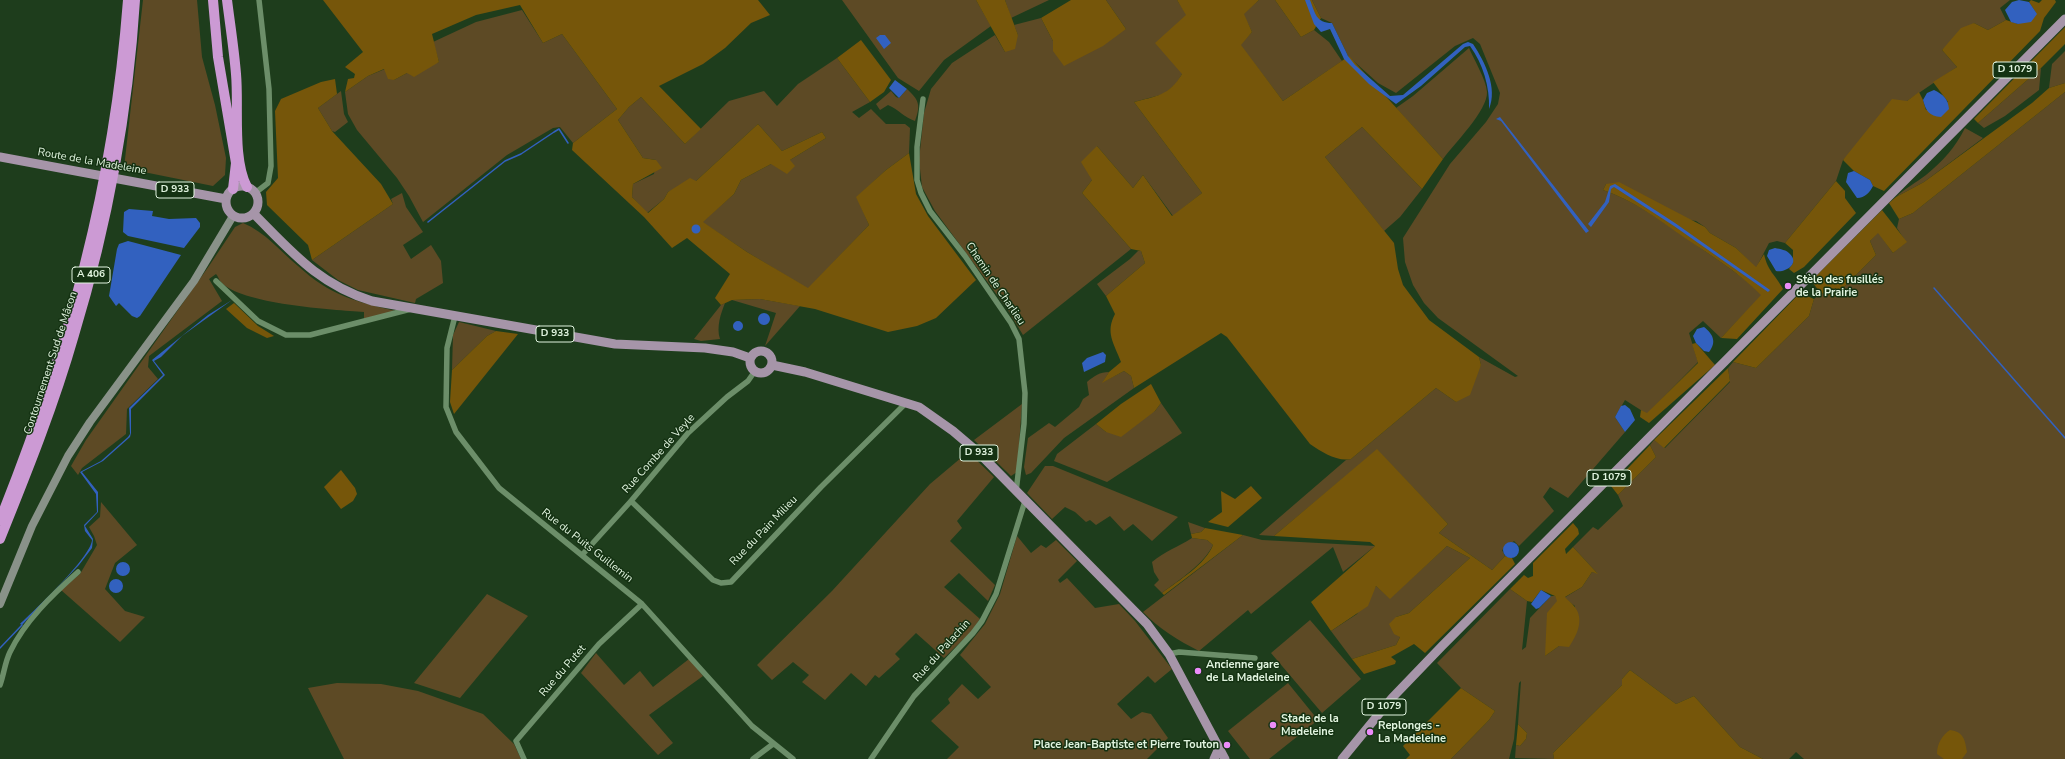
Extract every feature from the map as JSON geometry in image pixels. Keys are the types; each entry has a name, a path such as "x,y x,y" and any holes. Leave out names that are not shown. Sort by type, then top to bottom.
{"highway":[{"name":"Contournement Sud de Mâcon","path":"0,520 50,387 86,264 109,159 120,82 128,0"},
{"name":"Contournement Sud de Mâcon","path":"0,539 56,392 90,278 114,172 129,71 135,0"},
{"path":"213,0 218,57 236,163 233,189"},
{"path":"227,0 236,74 240,162 243,178 251,190"}],"main road":[{"name":"D 1079","path":"1342,759 1384,708 1430,658 2065,19"},
{"name":"Route de la Madeleine","path":"0,157 226,199"},
{"path":"238,186 251,190 258,203 254,214 246,218 233,216 227,209 226,199 233,189 238,186"},
{"name":"D 933","path":"254,214 305,264 334,286 372,301 615,344 705,348 733,352 750,358"},
{"path":"0,604 32,526 68,456 90,422 194,281 233,216"},
{"path":"766,351 771,357 772,365 766,371 755,371 750,366 750,358 754,352 766,351"},
{"name":"D 933","path":"772,365 805,372 907,402 919,407 953,431 980,454 1140,616 1169,654 1225,759"},
{"path":"1214,759 1219,748"}],"street":[{"path":"251,190 268,183 271,173 269,89 259,0"},
{"name":"Chemin de Charlieu","path":"923,99 917,147 916,180 921,193 930,211 969,262 1011,323 1019,339 1025,392 1024,424 1016,492"},
{"path":"216,281 258,321 286,335 310,335 412,309"},
{"name":"Rue du Puits Guillemin","path":"455,316 447,348 446,407 456,432 504,493 642,604 752,726 793,759"},
{"name":"Rue Combe de Veyle","path":"582,555 631,501 688,433 727,397 748,382 755,371"},
{"name":"Rue du Pain Milieu","path":"631,501 713,580 721,583 730,582 821,487 907,402"},
{"name":"Rue du Palachin","path":"871,759 914,696 973,633 982,620 996,594 1025,501"},
{"path":"0,685 8,656 24,629 53,595 78,572"},
{"name":"Rue du Putet","path":"524,759 516,741 599,644 642,604"},
{"path":"1169,654 1179,652 1255,658"},
{"path":"753,759 773,744"}],"shaded area":[{"path":"143,0 197,0 202,57 215,105 226,158 225,175 213,186 124,168"},
{"path":"323,0 758,0 770,15 751,23 725,48 703,64 659,86 701,129 685,144 641,97 629,107 618,120 643,158 656,160 662,168 633,184 632,197 648,213 664,199 668,192 690,178 696,181 758,124 782,151 822,132 826,138 790,160 795,166 787,174 771,164 741,180 734,194 703,222 747,252 808,288 869,225 856,197 886,170 909,153 916,194 928,216 976,280 936,318 917,326 888,332 815,309 760,299 732,300 721,305 715,298 730,274 687,238 672,248 644,217 572,150 573,143 617,109 562,34 543,43 520,5 476,15 432,34 439,62 414,77 407,73 394,80 388,79 384,69 368,76 345,92 348,79 354,78 355,74 345,67 363,52"},
{"path":"842,0 976,0 991,26 944,60 919,91 898,78"},
{"path":"976,0 1005,0 1018,35 1015,49 1005,52"},
{"path":"1005,0 1049,0 1011,18"},
{"path":"1071,0 1106,0 1126,29 1103,46 1064,66 1053,51 1053,41 1041,18"},
{"path":"1106,0 1177,0 1187,15 1182,74 1176,84 1164,94 1134,102 1202,193 1173,216 1143,175 1133,188 1097,146 1092,180 1082,193 1131,249 1023,335 1006,307 935,211 922,187 919,160 924,113 931,89 952,63 995,35 1005,52 1018,35 1014,25 1041,18 1053,41 1053,51 1126,29"},
{"path":"1177,0 1259,0 1244,14 1252,32 1241,45 1283,101 1349,56 1443,159 1422,189 1362,127 1325,157 1394,243 1398,269 1403,285 1429,320 1479,357 1481,365 1470,395 1456,402 1436,388 1351,459 1346,460 1330,456 1310,444 1227,337 1221,333 1134,388 1131,376 1124,371 1102,383 1109,372 1121,362 1113,343 1111,333 1112,321 1115,314 1106,296 1145,263 1141,251 1131,249 1082,193 1092,180 1081,162 1097,146 1133,188 1143,175 1172,216 1202,193 1134,102 1167,91 1182,74 1155,43 1186,15"},
{"path":"1259,0 1275,0 1301,37 1314,30 1329,42 1342,61 1283,101 1240,45 1252,32 1243,14"},
{"path":"1275,0 1312,0 1321,18 1314,30 1301,37"},
{"path":"1312,0 2010,0 2000,8 2006,20 1988,30 1974,23 1942,50 1957,67 1907,101 1843,160 1836,181 1785,243 1777,241 1769,243 1756,268 1736,248 1710,233 1705,227 1696,221 1690,220 1606,184 1603,190 1625,199 1656,218 1725,265 1762,295 1721,338 1703,321 1689,333 1698,362 1647,414 1625,400 1615,417 1625,432 1568,498 1550,487 1543,497 1554,511 1519,546 1514,541 1502,550 1505,556 1492,570 1439,533 1448,524 1377,450 1274,536 1259,535 1346,460 1351,459 1436,388 1456,402 1481,365 1479,357 1515,377 1518,376 1438,318 1424,303 1413,285 1405,262 1403,238 1450,164 1486,122 1498,104 1500,93 1480,44 1473,38 1455,46 1396,93 1378,83 1348,56 1332,23 1321,18"},
{"path":"2031,0 2039,3 2042,0 2055,0 2056,2 2044,18 2040,31 1884,191 1873,186 1870,180 1854,171 1843,160 1892,99 1907,101 1919,92 1926,110 1948,102 1933,82 1957,67 1942,50 1961,28 1974,23 1988,30 2006,20 2018,24 2036,13 2029,2"},
{"path":"522,10 543,43 562,34 617,109 573,143 560,127 553,128 507,155 423,222 397,178 357,130 348,114 345,92 368,76 385,69 394,80 407,73 439,62 433,42 476,22"},
{"path":"2065,27 2065,44 2041,68 1978,123 1974,119"},
{"path":"861,40 891,80 884,92 870,102 837,58"},
{"path":"1469,48 1480,70 1486,87 1486,99 1470,127 1443,159 1396,108 1413,96"},
{"path":"2065,51 2065,83 2049,88 2052,64"},
{"path":"837,58 870,102 852,112 859,118 871,109 886,124 905,124 910,128 909,153 886,170 857,197 869,225 808,289 747,252 702,222 734,194 741,180 771,164 790,160 826,138 822,132 782,151 758,124 696,181 668,192 664,199 647,213 632,197 633,184 654,174 656,160 643,158 618,120 629,107 641,97 685,144 729,101 764,91 777,106 798,84"},
{"path":"2041,68 2039,90 2005,116 1984,128 1978,123"},
{"path":"335,79 337,94 318,108 332,131 381,184 393,204 312,260 308,245 267,205 266,192 278,178 275,111 281,99 321,82"},
{"path":"2065,83 2065,92 1913,213 1899,219 1889,203 1896,197 1924,182 2032,103 2049,88"},
{"path":"907,89 918,103 918,111 915,121 888,105 880,110 876,104 891,91 896,97 899,98"},
{"path":"341,91 344,114 348,122 335,132 332,131 318,108"},
{"path":"2065,92 2065,759 1804,759 1796,752 1789,759 1763,759 1740,747 1694,696 1676,704 1630,670 1622,679 1622,685 1553,753 1554,759 1515,758 1516,745 1520,746 1526,739 1527,733 1518,724 1521,681 1519,683 1514,739 1509,759 1451,759 1489,720 1495,711 1461,688 1437,663 1510,589 1527,601 1522,650 1526,647 1530,618 1551,596 1555,596 1558,601 1545,656 1559,646 1575,606 1564,598 1582,587 1592,572 1597,573 1573,547 1593,527 1598,530 1623,506 1618,495 1656,457 1650,445 1654,440 1665,448 1730,382 1728,368 1733,362 1756,368 1809,316 1814,299 1821,293 1834,297 1876,255 1870,241 1878,232 1893,253 1906,242 1897,228 1899,219 1913,213"},
{"path":"1362,127 1422,189 1400,217 1384,231 1325,157"},
{"path":"1965,128 1983,138 1924,182 1896,197 1938,165 1953,148"},
{"path":"1836,181 1845,191 1845,198 1856,213 1804,267 1794,273 1789,269 1793,263 1793,250 1785,243"},
{"path":"1619,182 1705,227 1710,233 1736,248 1756,267 1764,254 1770,269 1783,289 1737,339 1721,338 1761,295 1724,265 1656,218 1625,199 1603,190 1606,184"},
{"path":"402,193 406,207 423,232 403,245 411,259 431,245 441,261 443,283 416,299 415,303 358,290 338,280 312,260 393,204 391,199"},
{"path":"1882,210 1907,242 1893,253 1878,233 1870,241 1876,255 1834,297 1821,293 1811,281"},
{"path":"243,223 258,231 310,276 332,291 355,300 396,311 364,319 364,312 332,310 267,301 231,290 221,282 216,274 209,279 222,301 149,356 148,367 158,379 127,409 126,434 82,468 78,475 71,466 86,440 235,227"},
{"path":"1138,251 1141,251 1145,263 1106,296 1097,284 1130,259"},
{"path":"1800,293 1814,299 1809,316 1756,368 1733,362"},
{"path":"760,299 800,306 765,346 776,313 732,300"},
{"path":"234,303 258,326 274,336 267,338 247,328 226,309"},
{"path":"725,303 719,325 720,339 701,341 694,339 721,305"},
{"path":"459,322 496,331 487,336 452,370 453,335"},
{"path":"496,331 518,334 454,414 450,402 452,370 487,336"},
{"path":"1696,343 1715,365 1649,423 1640,417 1641,410 1647,413 1698,363 1692,344"},
{"path":"1728,368 1730,381 1664,448 1654,440"},
{"path":"1124,371 1131,376 1134,388 1064,438 1031,473 1026,475 1024,467 1028,438 1049,423 1055,427 1079,407 1083,399 1089,395 1087,382 1092,378 1109,372 1103,382"},
{"path":"1151,384 1161,403 1155,411 1121,437 1106,432 1096,424 1121,404"},
{"path":"1161,403 1182,433 1107,482 1054,461 1057,454 1096,424 1106,432 1155,411"},
{"path":"1022,404 1017,472 1011,476 974,440"},
{"path":"1650,445 1656,457 1618,495 1611,486"},
{"path":"1377,449 1448,524 1439,533 1492,570 1505,556 1512,558 1515,564 1425,653 1414,644 1391,657 1396,661 1395,664 1364,674 1352,659 1396,645 1400,637 1394,634 1389,624 1396,617 1409,613 1470,558 1447,546 1390,599 1376,586 1368,606 1331,631 1311,602 1375,546 1370,542 1274,536"},
{"path":"968,452 994,477 957,521 962,528 950,541 995,585 988,601 959,573 944,587 980,619 971,632 944,658 916,633 895,654 900,659 879,678 875,675 866,686 851,673 825,700 802,682 809,675 793,662 772,680 757,665 832,591 930,484"},
{"path":"1045,466 1053,466 1178,517 1152,541 1133,524 1124,531 1110,516 1096,525 1090,520 1086,522 1075,512 1065,507 1052,519 1027,493"},
{"path":"341,470 355,488 357,494 353,501 341,509 324,487"},
{"path":"1251,486 1262,498 1228,527 1208,522 1222,512 1221,491 1235,499"},
{"path":"101,502 137,545 115,563 105,589 125,611 145,617 120,642 61,590 80,574 97,545 89,527 100,517"},
{"path":"1188,522 1205,528 1201,532 1191,534"},
{"path":"1573,523 1578,529 1579,534 1565,549 1566,554 1573,547 1598,574 1592,572 1582,587 1565,597 1574,606 1579,616 1579,627 1569,647 1559,646 1545,656 1547,613 1557,601 1555,596 1541,590 1532,602 1527,601 1510,589 1524,575 1528,578 1533,576 1533,563"},
{"path":"1205,528 1243,535 1164,595 1162,593 1198,566 1209,552 1213,545 1207,540 1192,538 1191,534 1201,532"},
{"path":"1243,535 1262,540 1375,546 1343,572 1333,547 1251,614 1248,610 1199,651 1169,634 1143,612"},
{"path":"1017,536 1031,553 1041,545 1046,548 1056,540 1077,561 1058,580 1060,583 1067,578 1095,608 1119,604 1135,621 1172,669 1155,683 1148,676 1117,704 1131,719 1142,712 1151,714 1168,738 1147,759 947,759 959,747 931,721 950,703 948,699 962,684 978,699 991,687 960,655 985,624 1000,594"},
{"path":"1192,538 1207,540 1213,545 1209,552 1197,565 1162,593 1154,585 1159,580 1154,572 1152,562"},
{"path":"1447,546 1470,558 1409,613 1396,617 1400,637 1396,645 1352,659 1331,631 1357,614 1376,586 1390,598"},
{"path":"487,594 528,616 460,698 414,683"},
{"path":"1310,620 1361,679 1322,713 1271,653"},
{"path":"596,653 624,685 640,671 653,687 689,659 703,676 649,715 673,743 658,755 581,673"},
{"path":"1630,670 1676,704 1694,696 1740,747 1763,759 1554,759 1553,753 1622,685 1622,679"},
{"path":"337,683 381,684 418,691 483,714 514,744 521,759 344,759 308,688"},
{"name":"Stade de la Madeleine","path":"1288,683 1318,720 1269,759 1250,759 1228,731"},
{"path":"1461,688 1495,711 1489,720 1451,759 1406,759 1410,755 1403,746"},
{"path":"1518,724 1527,733 1526,739 1520,746 1516,745"},
{"path":"1950,730 1955,731 1963,737 1967,752 1962,759 1944,759 1937,754 1940,740"}],"water":[{"path":"1305,0 1310,0 1319,19 1327,23 1332,23 1348,56 1355,65 1390,96 1403,95 1463,44 1468,42 1473,44 1489,75 1492,93 1489,109 1485,76 1479,60 1470,46 1465,47 1421,86 1396,104 1369,84 1344,59 1330,29 1321,32 1314,24"},
{"path":"2019,0 2029,2 2037,14 2031,22 2018,24 2011,22 2005,10 2012,2"},
{"path":"880,35 885,35 891,43 884,49 876,38"},
{"path":"895,80 907,89 899,98 889,88"},
{"path":"1934,90 1945,98 1948,103 1949,109 1941,117 1931,114 1925,107 1923,100 1927,93"},
{"path":"1500,117 1589,231 1586,233 1501,121 1496,119"},
{"path":"1854,171 1870,180 1873,186 1867,194 1860,198 1857,198 1846,182 1848,173"},
{"path":"1615,184 1675,223 1770,290 1768,292 1674,226 1614,187 1611,189 1609,202 1591,227 1588,224 1605,202 1610,186"},
{"path":"129,209 153,211 152,216 169,219 196,218 200,223 200,227 184,248 128,236 123,232 124,212"},
{"path":"694,225 698,225 700,229 698,233 694,233 692,231 692,227"},
{"path":"128,241 181,255 140,316 137,318 132,316 119,303 116,306 109,296 117,249 119,244"},
{"path":"1775,248 1787,252 1793,258 1790,267 1783,271 1776,271 1767,256 1769,250"},
{"path":"232,300 182,336 161,357 154,361 165,375 131,409 130,437 103,461 82,472 98,492 98,512 85,526 93,539 92,548 79,565 22,625 20,624 73,570 89,548 92,540 85,531 84,525 97,512 96,494 80,472 101,461 130,434 129,408 163,375 152,360 208,315"},
{"path":"762,313 766,313 770,319 766,325 762,325 758,321 758,317"},
{"path":"736,321 740,321 742,322 742,330 736,331 733,328 733,324"},
{"path":"1704,327 1710,332 1713,338 1713,345 1709,352 1704,351 1696,343 1693,336 1697,329"},
{"path":"1103,352 1106,355 1105,362 1084,372 1082,363 1087,358"},
{"path":"1625,405 1630,409 1635,420 1625,432 1615,417 1621,406"},
{"path":"1508,542 1514,542 1519,547 1517,556 1514,558 1508,558 1503,553 1503,547"},
{"path":"120,562 126,562 130,566 130,572 126,576 120,576 116,572 116,566"},
{"path":"116,579 121,581 123,586 121,591 116,593 111,591 109,586 111,581"},
{"path":"1541,590 1551,596 1539,608 1536,609 1531,604"}],"waterway":[{"path":"428,222 505,161 521,154 559,129 568,143"},
{"path":"1934,288 2065,438"},
{"path":"0,648 22,625"}],"place":[{"name":"Stèle des fusillés de la Prairie","path":"1788,286"},
{"name":"Ancienne gare de La Madeleine","path":"1198,671"},
{"name":"Stade de la Madeleine","path":"1273,725"},
{"name":"Replonges - La Madeleine","path":"1370,732"},
{"name":"Place Jean-Baptiste et Pierre Touton","path":"1227,745"}]}
